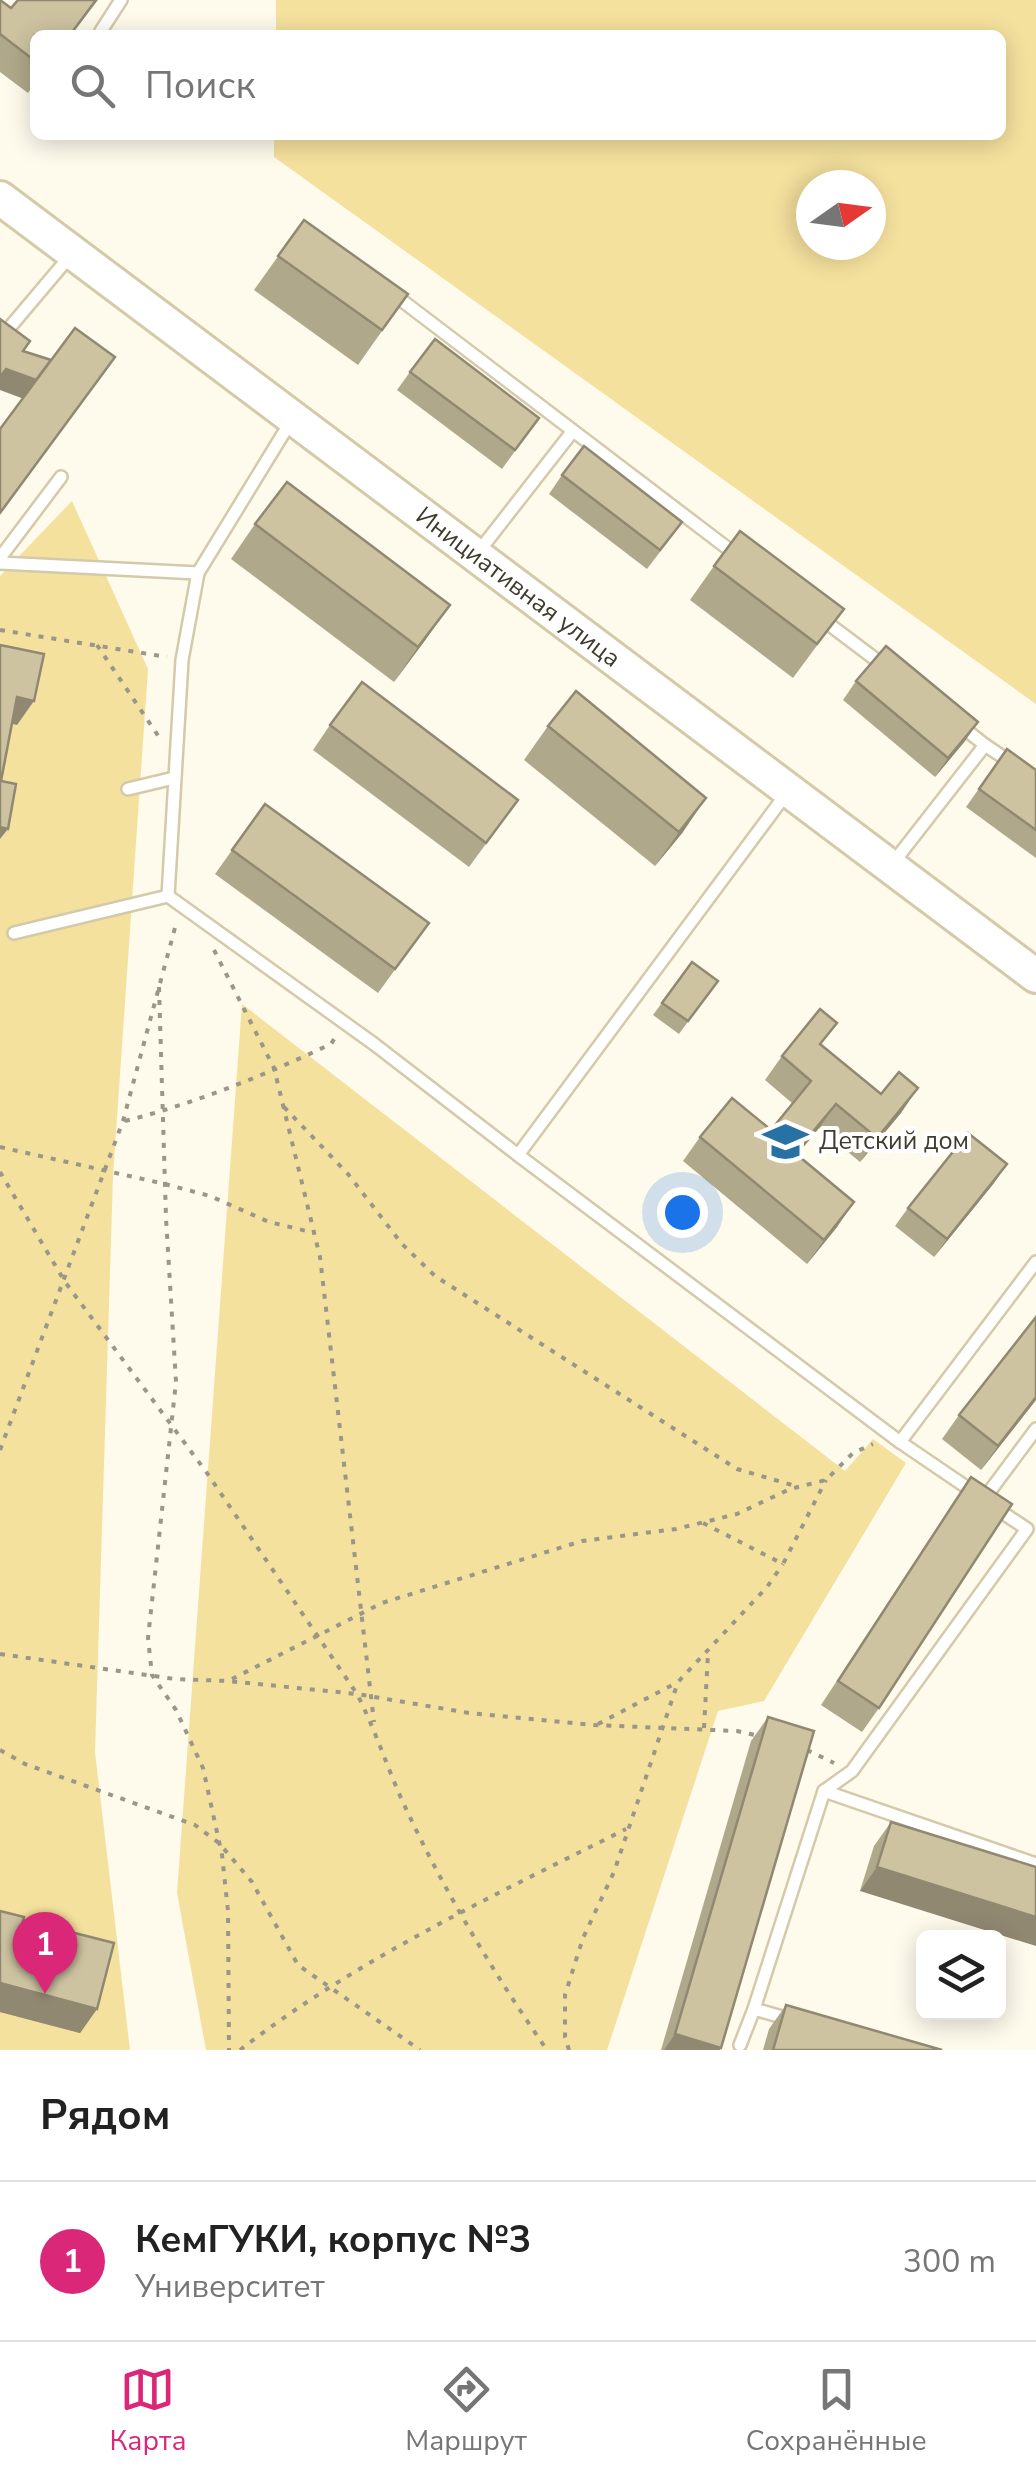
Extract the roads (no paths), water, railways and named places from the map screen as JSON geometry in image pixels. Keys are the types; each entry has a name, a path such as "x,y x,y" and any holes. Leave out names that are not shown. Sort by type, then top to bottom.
{"main road":[{"name":"Инициативная улица","path":"0,198 1034,970"}],"lane":[{"path":"102,30 121,0"},
{"path":"6,333 72,253"},
{"path":"382,286 743,560"},
{"path":"168,896 182,660 198,572 292,419"},
{"path":"476,555 572,432"},
{"path":"0,560 62,476"},
{"path":"0,560 198,572"},
{"path":"805,606 896,676"},
{"path":"956,722 1036,779"},
{"path":"891,866 985,744"},
{"path":"128,789 174,778"},
{"path":"518,1156 789,790"},
{"path":"168,896 344,1023 895,1439 1026,1530 852,1771 824,1791 740,2044"},
{"path":"14,933 168,896"},
{"path":"895,1439 1036,1262"},
{"path":"984,1500 1036,1429"},
{"path":"824,1791 1036,1864"},
{"path":"754,2009 808,2024"}],"place":[{"name":"Детский дом","path":"786,1141"},
{"name":"КемГУКИ, корпус №3","path":"45,1994"}]}
